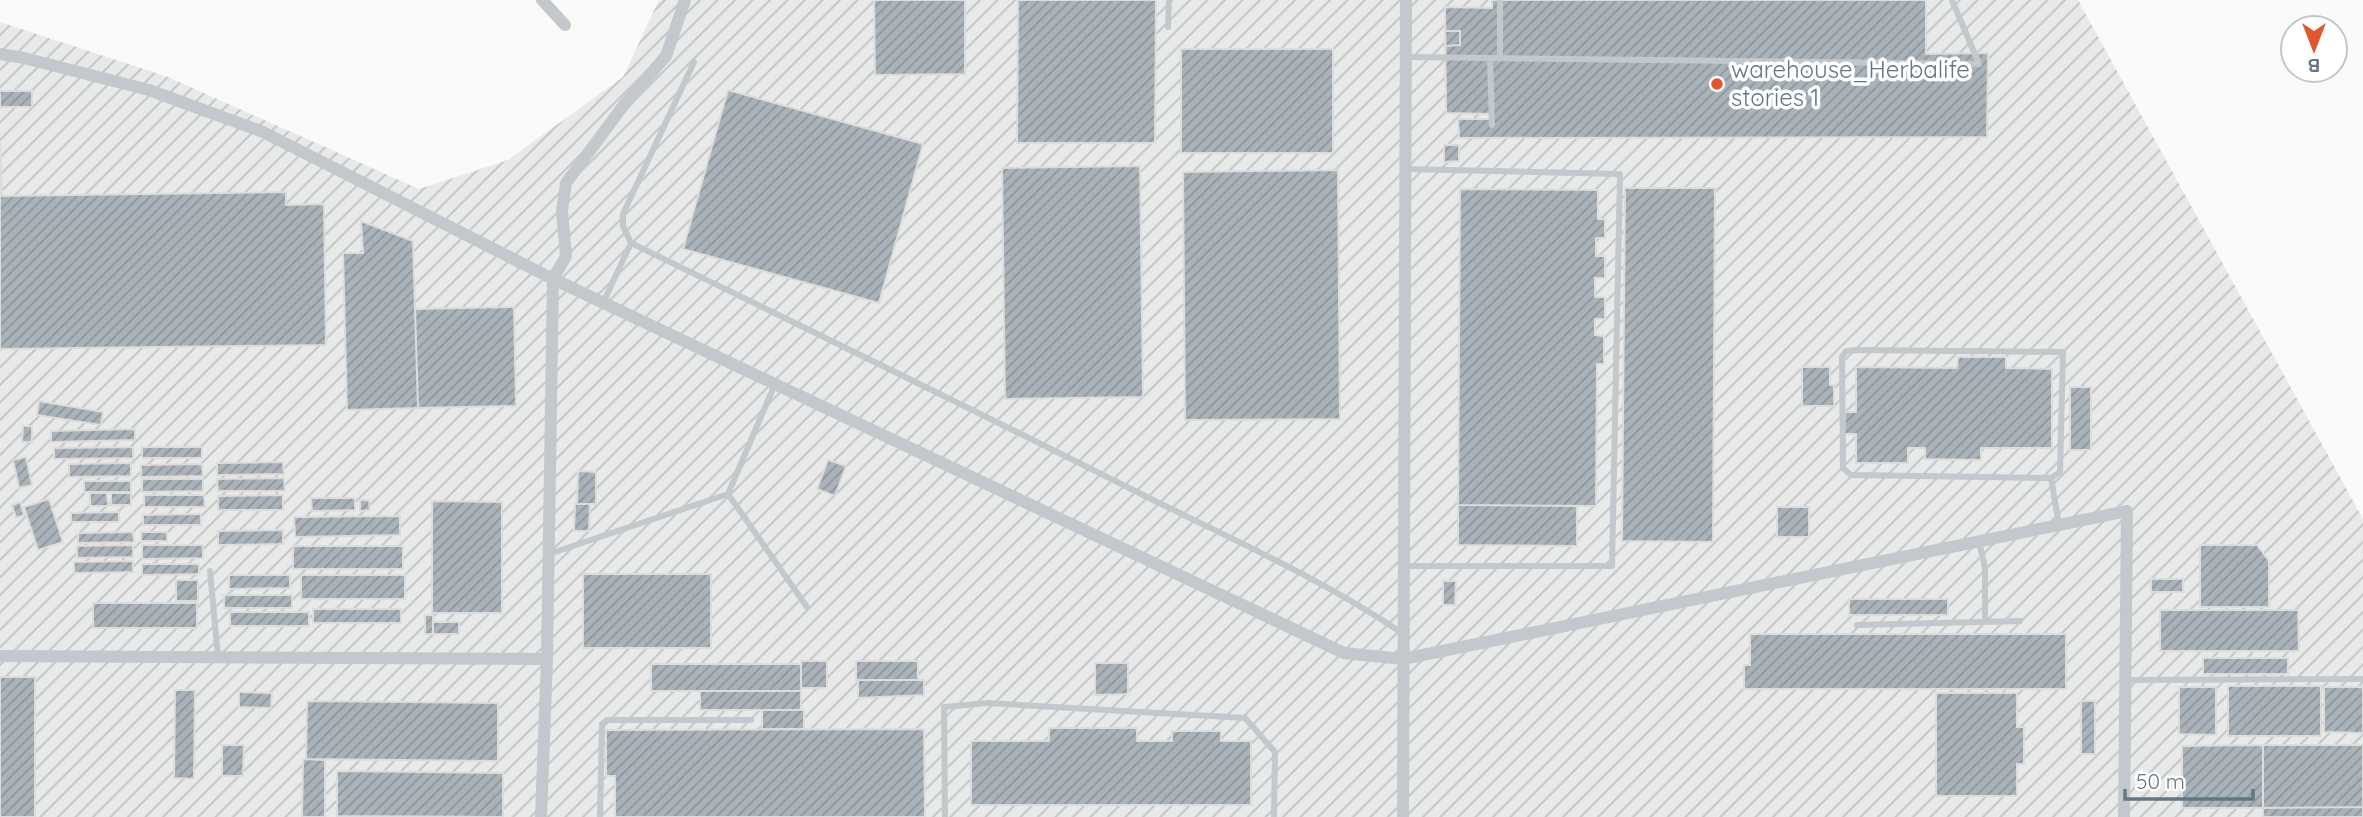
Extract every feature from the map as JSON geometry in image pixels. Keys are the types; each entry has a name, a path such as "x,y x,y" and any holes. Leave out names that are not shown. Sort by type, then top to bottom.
{"street":[{"path":"542,0 565,25"},
{"path":"541,817 547,659 553,279 566,256 562,211 566,183 623,106 666,56 685,0"},
{"path":"1403,817 1406,0"},
{"path":"0,54 149,90 263,132 553,279 1345,653 1404,659 2127,511 2124,817"},
{"path":"0,656 547,659"}],"lane":[{"path":"1168,27 1169,0"},
{"path":"1500,0 1500,58"},
{"path":"1406,57 1979,64 1952,0"},
{"path":"1490,58 1492,125"},
{"path":"694,62 623,214 623,226 631,243 988,417 1278,563 1360,606 1404,635"},
{"path":"1404,566 1612,566 1620,174 1405,169"},
{"path":"603,303 631,243"},
{"path":"1855,350 2063,352 2060,472 2052,478 1851,475 1843,468 1842,357 1846,351 1855,350"},
{"path":"549,554 728,494 775,384"},
{"path":"2052,478 2059,525"},
{"path":"728,494 807,607"},
{"path":"1979,541 1984,568 1985,622"},
{"path":"210,571 218,657"},
{"path":"1857,625 2020,621"},
{"path":"2125,680 2363,679"},
{"path":"946,817 944,707 988,702 1245,718 1275,752 1274,817"},
{"path":"600,817 602,724 607,720 751,720"}],"shaded area":[{"path":"659,0 2078,0 2363,519 2363,817 0,817 0,22 168,77 419,189 508,160 623,77"}],"building":[{"path":"874,0 965,0 965,74 875,75"},
{"path":"1018,0 1156,0 1155,143 1017,143"},
{"name":"warehouse_Herbalife stories 1","path":"1492,0 1926,0 1926,54 1988,53 1987,137 1459,138 1458,119 1492,119 1492,114 1446,113 1445,7 1492,8"},
{"path":"1445,31 1460,31 1460,45 1445,46"},
{"path":"1181,49 1333,49 1333,153 1181,153"},
{"path":"728,90 923,144 879,303 683,249"},
{"path":"0,91 32,91 32,107 0,107"},
{"path":"0,140 2,196 286,192 286,205 324,204 326,345 0,349"},
{"path":"1444,145 1459,145 1459,161 1444,162"},
{"path":"1140,166 1143,397 1005,399 1002,168"},
{"path":"1338,170 1340,419 1185,420 1183,172"},
{"path":"1625,188 1715,188 1713,542 1622,541"},
{"path":"1460,189 1598,190 1598,219 1605,219 1605,238 1596,238 1596,256 1605,256 1605,278 1595,278 1595,297 1605,297 1605,319 1595,319 1595,335 1604,336 1604,364 1597,364 1596,506 1458,505"},
{"path":"361,221 413,241 418,408 347,410 343,253 363,253"},
{"path":"514,307 516,406 418,408 415,309"},
{"path":"1958,357 2006,357 2006,368 2052,369 2052,448 1981,448 1981,460 1925,459 1925,448 1908,448 1908,463 1856,463 1856,434 1844,434 1845,412 1856,412 1856,367 1957,368"},
{"path":"1802,367 1830,367 1830,385 1834,385 1834,406 1802,406"},
{"path":"2070,387 2091,387 2091,450 2070,450"},
{"path":"39,401 103,412 101,425 37,415"},
{"path":"23,426 32,426 32,442 22,442"},
{"path":"135,429 135,440 51,442 51,431"},
{"path":"133,447 133,458 54,459 54,448"},
{"path":"142,447 202,447 202,458 142,458"},
{"path":"26,457 32,485 19,488 13,460"},
{"path":"828,460 846,466 835,496 817,489"},
{"path":"283,462 284,474 217,475 217,463"},
{"path":"131,463 131,476 69,477 69,464"},
{"path":"202,464 203,476 141,477 141,465"},
{"path":"578,471 596,472 596,504 577,504"},
{"path":"284,478 285,491 218,491 217,479"},
{"path":"142,479 203,479 203,491 142,492"},
{"path":"84,481 131,481 131,492 84,492"},
{"path":"90,493 107,493 108,506 90,506"},
{"path":"111,493 131,493 131,505 111,505"},
{"path":"144,495 204,495 205,507 144,507"},
{"path":"283,495 283,510 218,510 218,496"},
{"path":"311,498 355,498 355,510 312,511"},
{"path":"49,499 63,542 38,550 24,507"},
{"path":"360,500 369,500 370,510 360,511"},
{"path":"432,501 502,502 502,613 432,613"},
{"path":"20,502 24,515 16,518 12,505"},
{"path":"575,504 590,504 589,531 574,531"},
{"path":"1458,505 1577,506 1577,546 1458,545"},
{"path":"1777,507 1809,507 1809,537 1777,537"},
{"path":"119,512 119,522 71,522 71,513"},
{"path":"201,514 201,525 143,525 143,515"},
{"path":"400,516 400,535 295,537 294,517"},
{"path":"283,530 283,544 218,545 218,531"},
{"path":"133,532 134,542 78,543 78,533"},
{"path":"141,532 167,532 167,541 141,541"},
{"path":"133,545 133,557 77,558 77,546"},
{"path":"142,545 203,545 203,558 142,559"},
{"path":"2200,545 2257,545 2269,561 2269,607 2200,607"},
{"path":"293,546 403,546 403,569 293,569"},
{"path":"133,561 133,572 74,573 74,562"},
{"path":"142,564 199,564 199,574 142,575"},
{"path":"583,574 711,574 711,648 583,648"},
{"path":"229,575 290,575 290,588 229,589"},
{"path":"301,575 405,575 405,599 301,599"},
{"path":"2151,579 2183,579 2183,592 2151,592"},
{"path":"176,580 198,580 198,601 176,601"},
{"path":"1443,581 1456,581 1455,605 1443,605"},
{"path":"224,595 292,595 292,608 224,608"},
{"path":"1849,599 1948,599 1948,615 1849,615"},
{"path":"93,603 197,603 197,628 93,628"},
{"path":"313,609 401,609 401,623 313,623"},
{"path":"2160,610 2298,610 2299,651 2160,651"},
{"path":"230,612 309,612 309,626 230,626"},
{"path":"425,615 433,615 433,634 425,634"},
{"path":"433,622 459,622 459,634 433,634"},
{"path":"1750,634 2066,634 2066,689 1744,689 1744,665 1750,665"},
{"path":"2203,658 2288,658 2288,674 2203,674"},
{"path":"801,661 827,661 827,688 801,688"},
{"path":"856,661 918,661 918,680 856,680"},
{"path":"1095,663 1128,663 1128,694 1095,695"},
{"path":"651,664 801,664 801,691 651,691"},
{"path":"0,677 35,677 35,817 0,817"},
{"path":"858,680 924,680 924,695 858,698"},
{"path":"2228,686 2321,686 2321,736 2228,736"},
{"path":"2179,687 2216,687 2216,735 2179,734"},
{"path":"2324,687 2363,687 2363,733 2324,732"},
{"path":"175,690 195,690 194,779 174,778"},
{"path":"700,691 801,691 801,710 700,710"},
{"path":"239,692 272,693 271,708 239,707"},
{"path":"1936,693 2017,693 2017,727 2024,727 2024,764 2017,764 2017,796 1936,796"},
{"path":"307,701 498,703 498,761 306,759"},
{"path":"2081,701 2095,701 2095,754 2081,754"},
{"path":"762,710 804,710 804,729 762,729"},
{"path":"1049,728 1137,728 1137,741 1172,741 1172,731 1221,731 1221,741 1251,741 1251,805 971,805 971,741 1049,741"},
{"path":"924,729 925,817 615,817 615,776 606,776 606,730"},
{"path":"222,745 244,745 243,776 222,776"},
{"path":"2263,745 2263,808 2182,808 2182,746"},
{"path":"2263,745 2363,745 2363,807 2263,808"},
{"path":"303,759 325,760 325,817 302,817"},
{"path":"337,771 503,773 503,817 337,816"},
{"path":"2363,807 2363,817 2263,817 2263,808"}],"place":[{"name":"warehouse_Herbalife stories 1","path":"1717,84"}]}
